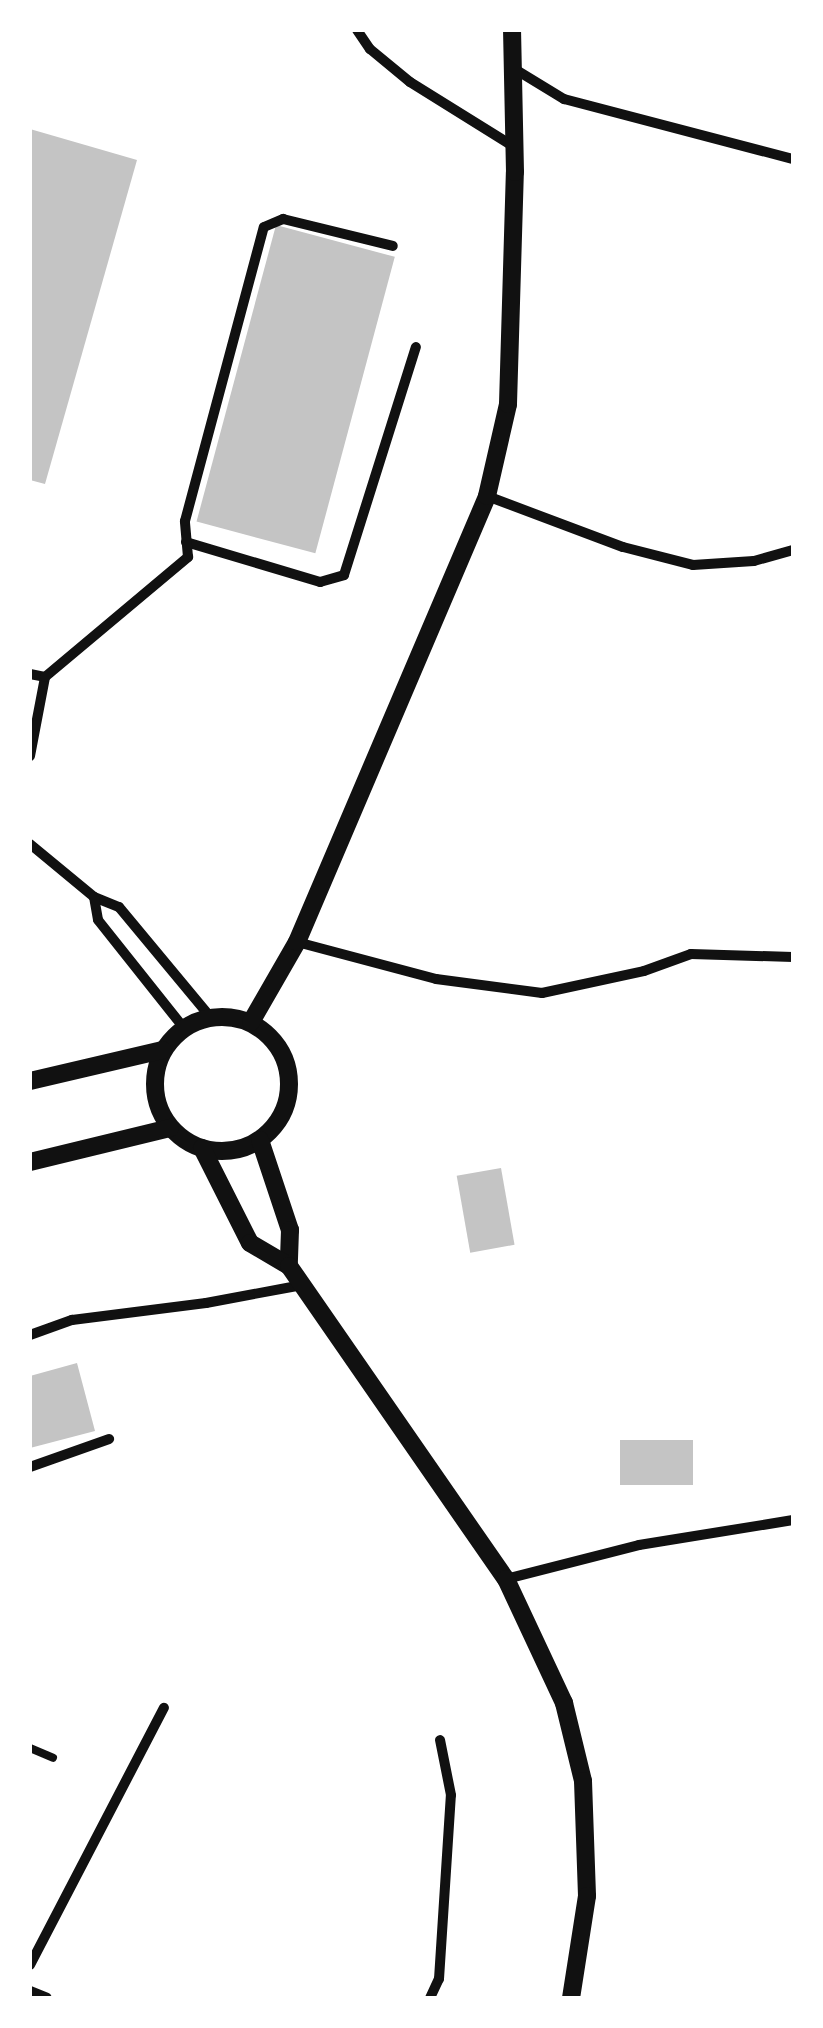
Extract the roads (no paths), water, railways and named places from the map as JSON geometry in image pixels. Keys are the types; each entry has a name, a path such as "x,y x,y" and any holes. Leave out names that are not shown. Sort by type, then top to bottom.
{"street":[{"path":"357,30 370,49 410,82 514,147"},
{"path":"251,1022 297,942 487,496 508,404 514,147 512,30"},
{"path":"512,68 564,98 793,160"},
{"path":"30,756 45,677 188,558 185,521 264,227 284,219 393,246"},
{"path":"186,542 320,582 344,575 416,347"},
{"path":"487,496 623,548 694,565 754,560 793,550"},
{"path":"30,674 45,677"},
{"path":"30,844 94,897 118,907 212,1018"},
{"path":"94,897 98,920 184,1028"},
{"path":"297,942 436,980 542,993 644,971 692,954 793,957"},
{"path":"212,1018 251,1022 274,1039 287,1064 289,1092 280,1120 260,1140 233,1151 202,1148 170,1128 157,1104 154,1076 162,1050 184,1028 212,1018"},
{"path":"30,1082 162,1050"},
{"path":"30,1162 170,1128"},
{"path":"260,1140 290,1230 288,1266"},
{"path":"202,1148 250,1243 288,1266 506,1580 564,1703 583,1781 587,1896 571,1998"},
{"path":"30,1335 72,1320 206,1303 302,1285"},
{"path":"30,1467 108,1439"},
{"path":"506,1580 639,1545 793,1520"},
{"path":"30,1965 164,1708"},
{"path":"430,1998 439,1978 451,1795 440,1740"},
{"path":"30,1990 47,1998"}],"lane":[{"path":"30,1748 53,1758"}]}
